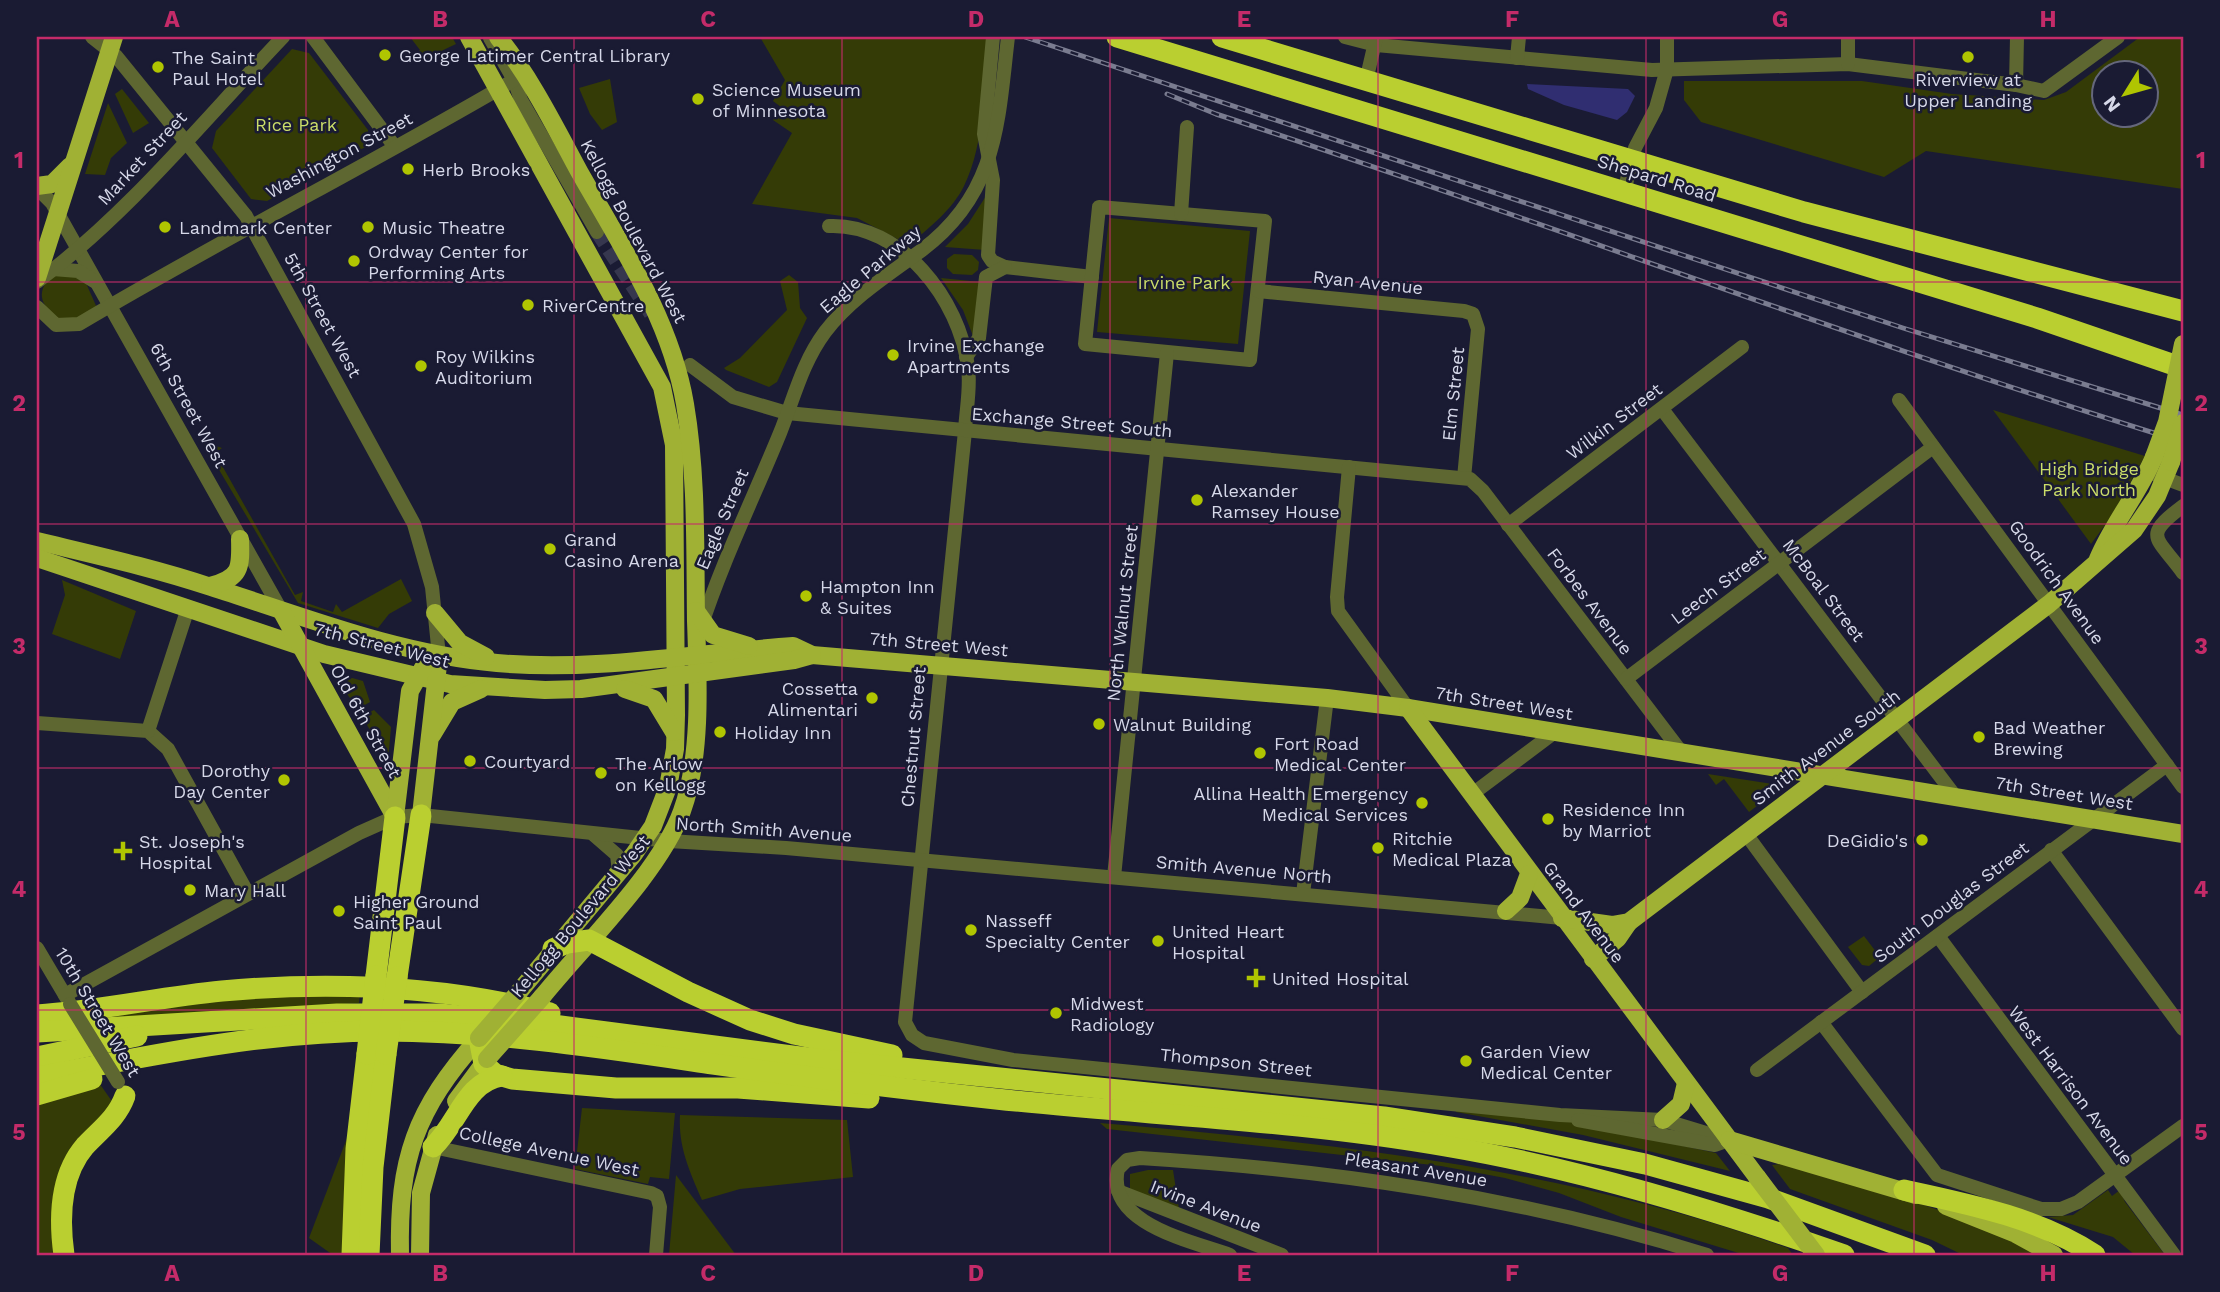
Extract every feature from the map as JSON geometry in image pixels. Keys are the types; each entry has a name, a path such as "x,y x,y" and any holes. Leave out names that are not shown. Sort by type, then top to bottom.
{"highway":[{"name":"Shepard Road","path":"1116,37 2037,318 2183,368"},
{"name":"Shepard Road","path":"1222,37 1804,212 2183,311"},
{"path":"386,976 421,815"},
{"path":"352,1255 356,1149 376,1054 386,976 394,817"},
{"path":"553,949 568,943 589,940 688,992 750,1020 806,1037 914,1060 948,1073"},
{"path":"37,1015 221,991 356,987 421,991 497,1002 654,1038"},
{"path":"37,1032 337,1014 440,1014 824,1060 1333,1111 1515,1137 1711,1181 1768,1198 1925,1255"},
{"path":"37,1057 144,1035 250,1020"},
{"path":"37,1077 212,1043 366,1031 489,1034 1001,1100 1278,1125 1446,1146 1639,1189 1765,1227 1844,1255"},
{"path":"37,1095 212,1043"},
{"path":"369,1255 376,1054"},
{"path":"479,1055 502,1076"},
{"path":"433,1147 447,1133 473,1091 483,1082 502,1076 616,1088 738,1088 907,1101 1001,1100"},
{"path":"64,1255 62,1213 68,1179 80,1154 118,1113 122,1089"},
{"path":"1904,1190 1965,1203 2037,1226 2095,1255"}],"main road":[{"name":"Kellogg Boulevard West","path":"419,1255 421,1193 442,1124 479,1055 518,993 645,839 668,787 675,735 674,445 662,387 506,85 469,37"},
{"name":"Kellogg Boulevard West","path":"400,1255 399,1209 404,1172 413,1139 436,1091 542,997 589,940 669,841 683,809 690,779 698,676 699,617 691,448 685,403 670,347 641,284 541,103 498,37"},
{"path":"37,280 112,43"},
{"path":"37,187 52,184 63,176 73,162"},
{"name":"Smith Avenue South","path":"2159,468 2183,344"},
{"name":"Smith Avenue South","path":"1593,959 1618,938 1629,922 2049,604 2098,559 2117,548 2134,530 2159,468 2183,423"},
{"path":"210,586 226,582 236,573 240,562 240,539"},
{"name":"7th Street West","path":"37,541 210,586 282,612 439,656 498,663 566,664 674,657 697,648 759,649 793,646 813,655"},
{"name":"7th Street West","path":"37,558 300,646 436,682 545,690 612,687 698,676 813,655 1327,698 1408,708 2183,834"},
{"path":"188,608 202,599 214,598 263,604"},
{"name":"6th Street West","path":"282,612 300,646"},
{"path":"435,613 460,643 498,663"},
{"path":"699,617 713,635 759,649"},
{"name":"Old 6th Street","path":"300,646 394,817"},
{"path":"394,817 410,691 415,677 427,662 439,656"},
{"path":"421,815 439,656"},
{"path":"430,737 452,702 464,694 488,686"},
{"path":"612,687 638,691 654,699 668,717 675,735"},
{"name":"Grand Avenue","path":"1408,708 1529,874 1816,1255"},
{"path":"1506,911 1520,898 1529,874"},
{"path":"1562,918 1612,925 1629,922"},
{"path":"1663,1119 1681,1104 1686,1083"},
{"path":"1729,1140 1904,1190 2016,1234 2054,1255"},
{"path":"1757,1177 1758,1167 1770,1160 1821,1167"}],"street":[{"name":"5th Street West","path":"92,37 112,43 251,225 407,507 428,567 439,656"},
{"name":"Market Street","path":"37,280 78,250 186,142 283,37"},
{"path":"313,37 395,147"},
{"path":"478,37 506,85 521,100 597,232"},
{"path":"490,37 506,85"},
{"name":"Eagle Parkway","path":"988,160 984,134 993,37"},
{"name":"Eagle Parkway","path":"787,413 805,363 825,332 846,309 942,232 961,212 977,188 997,136 1008,37"},
{"path":"1345,37 1517,58 1667,69 1848,64 2050,90 2118,37"},
{"path":"1517,58 1519,37"},
{"path":"1624,191 1631,161 1656,108 1667,69 1667,37"},
{"path":"1848,37 1848,64"},
{"path":"2017,37 2017,85"},
{"path":"1366,81 1376,41"},
{"name":"Washington Street","path":"37,307 48,321 65,327 79,324 251,225 506,85"},
{"path":"1181,214 1187,127"},
{"path":"988,160 993,180 988,255 992,261 1005,267 1092,277"},
{"name":"6th Street West","path":"37,187 47,196 111,306 282,612"},
{"path":"1099,208 1181,214 1265,221 1250,360 1085,344 1099,208"},
{"name":"Chestnut Street","path":"829,226 846,226 869,231 910,258 952,316 966,357 969,380 905,1022 912,1035"},
{"name":"Chestnut Street","path":"966,357 979,338 986,277 1005,267"},
{"path":"53,269 78,271 98,284"},
{"name":"Ryan Avenue","path":"1258,291 1473,314"},
{"name":"Elm Street","path":"1464,478 1478,329 1473,314"},
{"name":"Wilkin Street","path":"1508,525 1742,347"},
{"name":"North Walnut Street","path":"1114,877 1167,353"},
{"name":"Exchange Street South","path":"690,365 733,397 787,413 1464,478"},
{"name":"Goodrich Avenue","path":"1899,400 2183,787"},
{"name":"McBoal Street","path":"1662,408 1955,796"},
{"name":"Eagle Street","path":"699,617 787,413"},
{"name":"Leech Street","path":"1626,679 1933,447"},
{"path":"1349,467 1336,597 1338,611 1408,708"},
{"path":"2159,468 2183,485"},
{"name":"Forbes Avenue","path":"1464,478 1478,486 1682,753"},
{"path":"2183,506 2159,524 2157,531 2158,539 2183,573"},
{"path":"148,731 188,608"},
{"path":"1303,894 1327,698"},
{"path":"37,723 148,731 168,749 247,892"},
{"path":"1471,795 1555,732"},
{"name":"South Douglas Street","path":"1758,1070 2167,765"},
{"name":"North Smith Avenue","path":"394,817 421,815 645,839 921,862"},
{"path":"67,999 247,892 394,817"},
{"path":"593,834 617,855 619,872"},
{"path":"1746,834 1863,992"},
{"path":"2051,850 2183,1029"},
{"name":"Smith Avenue North","path":"921,862 1562,918"},
{"name":"West Harrison Avenue","path":"1938,936 2174,1255"},
{"name":"10th Street West","path":"37,948 122,1089"},
{"path":"1821,1023 1937,1175 2052,1211 2078,1202 2183,1126"},
{"name":"Thompson Street","path":"912,1035 924,1043 1013,1060 1560,1115 1663,1119 1729,1140"},
{"name":"Thompson Street","path":"1560,1115 1598,1125 1715,1145 1729,1140"},
{"name":"College Avenue West","path":"433,1147 657,1196 660,1207 656,1255"},
{"name":"Pleasant Avenue","path":"1118,1191 1118,1169 1127,1160 1140,1158 1360,1178 1545,1212 1707,1255"},
{"name":"Irvine Avenue","path":"1118,1191 1127,1209 1138,1219 1230,1255"},
{"name":"Irvine Avenue","path":"1118,1191 1282,1255"}],"green space":[{"path":"410,37 452,37 456,44 416,63 411,57 420,50"},
{"path":"760,37 987,37 980,132 971,169 953,203 909,245 857,218 752,204 792,133 773,120 781,107 773,101 785,80"},
{"path":"2140,37 2183,37 2183,189 1926,151 1884,177 1701,122 1684,100 1684,81 1862,81 1952,94 2044,100 2066,92 2090,74 2090,130 2160,130 2160,60 2109,60"},
{"name":"Rice Park","path":"292,49 309,53 368,130 369,145 267,201 251,199 212,148 216,131"},
{"path":"610,79 617,122 602,130 590,114 579,88"},
{"path":"122,89 149,123 133,133 115,94"},
{"path":"108,103 127,143 111,158 105,175 85,174"},
{"path":"986,196 985,250 945,247 968,224"},
{"name":"Irvine Park","path":"1109,218 1250,231 1238,344 1097,332"},
{"path":"954,254 972,255 979,262 978,270 972,275 953,274 947,268 947,259"},
{"path":"68,272 86,283 97,308 77,320 58,321 42,300 43,289 51,276"},
{"path":"789,275 798,282 800,308 807,318 777,382 769,387 726,370 724,368 740,358 787,310 780,281"},
{"path":"941,278 981,282 973,336 963,310"},
{"name":"High Bridge Park North","path":"1993,410 2145,456 2111,517 2091,544"},
{"path":"202,441 222,448 215,453 295,595 303,592 301,601 333,612 336,604 342,612 401,579 412,601 389,614 378,628 298,603"},
{"path":"62,580 136,611 120,659 52,634 65,595"},
{"path":"331,672 363,681 370,702 358,709"},
{"path":"374,710 391,727 388,762 362,716"},
{"path":"1708,774 1779,785 1778,790 1749,812 1724,779 1716,785"},
{"path":"1864,936 1880,957 1869,966 1862,965 1848,947"},
{"path":"360,993 359,1003 257,1009 103,1024 97,1015 221,997"},
{"path":"97,1080 116,1107 79,1149 59,1255 37,1255 37,1100"},
{"path":"1456,1107 1572,1122 1716,1153 1730,1171 1583,1135 1456,1112"},
{"path":"582,1108 675,1113 669,1179 650,1177 648,1184 575,1169"},
{"path":"680,1115 847,1120 853,1177 740,1189 702,1200 683,1149"},
{"path":"1100,1123 1363,1150 1533,1178 1703,1220 1788,1248 1793,1255 1745,1255 1621,1217 1559,1193 1505,1178 1441,1166 1107,1129"},
{"path":"347,1138 343,1255 333,1255 309,1238"},
{"path":"1781,1164 1950,1214 2015,1239 2047,1255 1963,1255 1932,1240 1790,1189 1772,1165"},
{"path":"1148,1170 1173,1170 1179,1209 1130,1191 1130,1174"},
{"path":"676,1175 736,1255 669,1255"},
{"path":"2108,1190 2112,1196 2120,1190 2125,1202 2165,1255 2135,1255 2113,1237 2048,1217 2073,1215"}],"shaded area":[{"path":"1527,84 1628,89 1635,96 1627,112 1617,120 1564,105 1528,89"}],"tunnel":[{"path":"597,232 654,319"}],"railway":[{"path":"1025,37 1903,328 2183,415"},
{"path":"1167,94 1216,114 1820,322 2061,404 2183,442"}],"place":[{"name":"George Latimer Central Library","path":"385,55"},
{"name":"Riverview at Upper Landing","path":"1968,57"},
{"name":"The Saint Paul Hotel","path":"158,67"},
{"name":"Science Museum of Minnesota","path":"698,99"},
{"name":"Herb Brooks","path":"408,169"},
{"name":"Landmark Center","path":"165,227"},
{"name":"Music Theatre","path":"368,227"},
{"name":"Ordway Center for Performing Arts","path":"354,261"},
{"name":"RiverCentre","path":"528,305"},
{"name":"Irvine Exchange Apartments","path":"893,355"},
{"name":"Roy Wilkins Auditorium","path":"421,366"},
{"name":"Alexander Ramsey House","path":"1197,500"},
{"name":"Grand Casino Arena","path":"550,549"},
{"name":"Hampton Inn & Suites","path":"806,596"},
{"name":"Cossetta Alimentari","path":"872,698"},
{"name":"Walnut Building","path":"1099,724"},
{"name":"Holiday Inn","path":"720,732"},
{"name":"Bad Weather Brewing","path":"1979,737"},
{"name":"Fort Road Medical Center","path":"1260,753"},
{"name":"Courtyard","path":"470,761"},
{"name":"The Arlow on Kellogg","path":"601,773"},
{"name":"Dorothy Day Center","path":"284,780"},
{"name":"Allina Health Emergency Medical Services","path":"1422,803"},
{"name":"Residence Inn by Marriot","path":"1548,819"},
{"name":"DeGidio's","path":"1922,840"},
{"name":"Ritchie Medical Plaza","path":"1378,848"},
{"name":"St. Joseph's Hospital","path":"123,851"},
{"name":"Mary Hall","path":"190,890"},
{"name":"Higher Ground Saint Paul","path":"339,911"},
{"name":"Nasseff Specialty Center","path":"971,930"},
{"name":"United Heart Hospital","path":"1158,941"},
{"name":"United Hospital","path":"1256,978"},
{"name":"Midwest Radiology","path":"1056,1013"},
{"name":"Garden View Medical Center","path":"1466,1061"}]}
